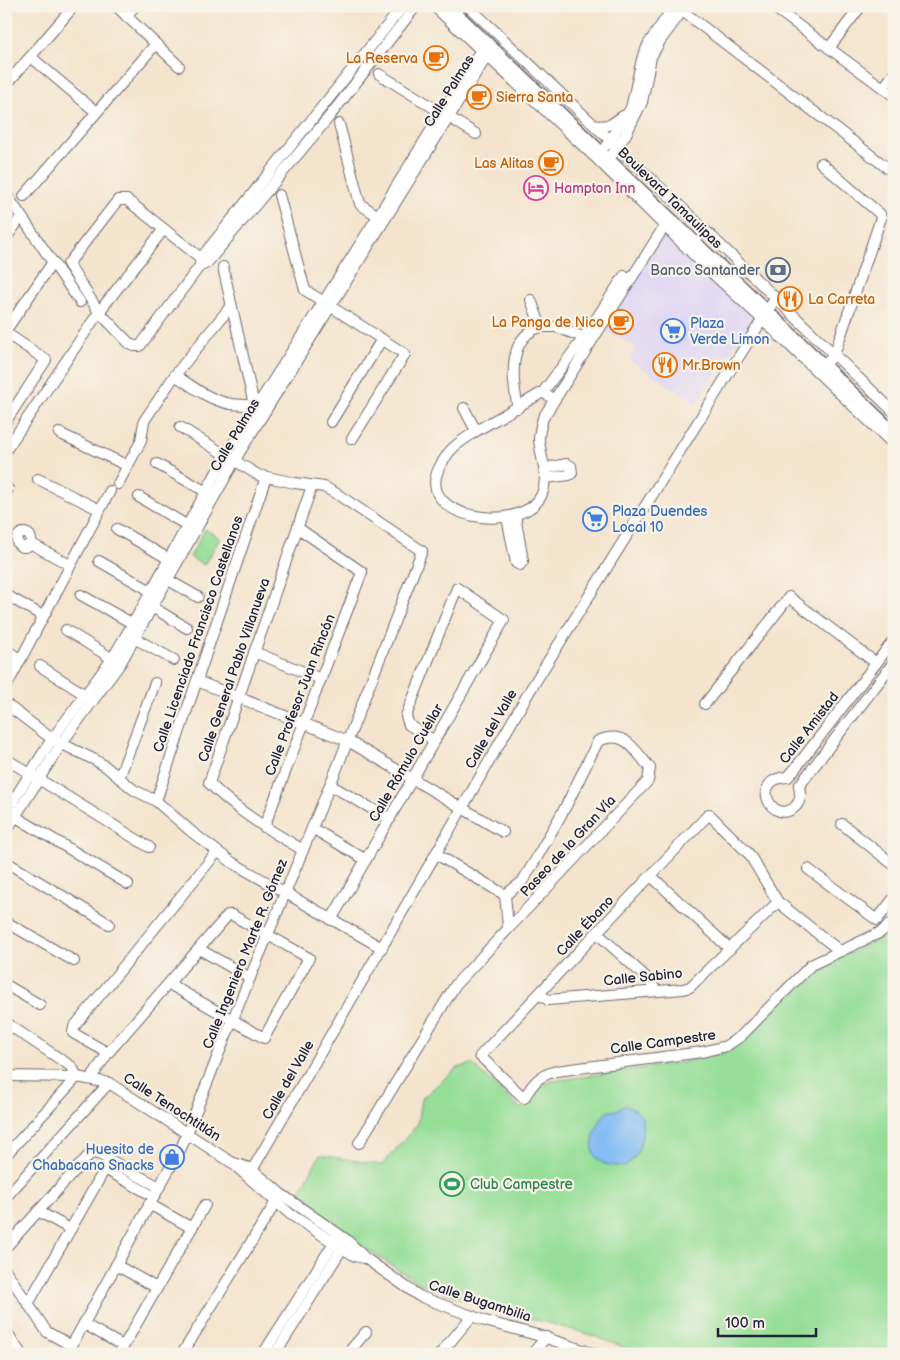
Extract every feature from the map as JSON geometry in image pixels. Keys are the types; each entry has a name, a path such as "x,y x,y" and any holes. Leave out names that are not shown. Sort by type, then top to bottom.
{"main road":[{"name":"Boulevard Tamaulipas","path":"459,7 526,87 607,153 636,192 770,309"},
{"name":"Boulevard Tamaulipas","path":"459,7 894,432"},
{"name":"Boulevard Tamaulipas","path":"826,364 894,424"}],"street":[{"path":"6,85 74,6"},
{"path":"126,16 135,6"},
{"path":"271,178 329,117 377,48 403,6"},
{"path":"202,263 164,229 127,200 118,200 68,264 99,312 130,344 140,346 202,263 271,178 320,110 416,6"},
{"path":"434,6 484,53 526,87"},
{"path":"772,6 894,96"},
{"path":"829,48 861,6"},
{"path":"117,7 178,66"},
{"path":"459,7 595,126 607,153"},
{"path":"607,153 633,122 642,102 651,57 680,7"},
{"path":"607,153 631,108 645,51 656,31 680,7"},
{"path":"680,7 894,172"},
{"path":"24,196 156,44"},
{"name":"Calle Palmas","path":"116,661 211,495 259,406 327,304 484,53"},
{"path":"31,57 96,112"},
{"path":"379,74 476,134"},
{"path":"883,88 894,74"},
{"path":"595,126 610,125 631,108"},
{"path":"320,110 329,117"},
{"path":"339,124 360,204 381,219"},
{"path":"821,163 880,214 881,218 826,364"},
{"path":"636,192 662,225 770,309"},
{"path":"6,194 80,302"},
{"path":"279,195 305,290 406,354 352,439"},
{"path":"6,238 21,217"},
{"path":"588,338 543,392 476,431 454,447 443,461 436,475 436,488 441,500 450,508 477,516 511,516 533,507 540,498 545,487 540,440 540,428 543,418 588,338 662,225"},
{"path":"6,450 99,312 164,229"},
{"path":"6,421 46,360 6,332 53,262"},
{"path":"175,375 203,394 217,400 230,404 259,406 231,306 223,267"},
{"path":"530,300 541,327"},
{"path":"6,687 100,510 128,466 141,441 144,421 175,375 231,306"},
{"name":"Calle del Valle","path":"250,1173 532,687 770,309"},
{"path":"518,408 513,379 516,352 520,342 528,332 541,327 556,327 588,338"},
{"path":"331,422 382,339"},
{"path":"826,364 894,412"},
{"path":"826,364 894,445"},
{"path":"543,392 554,398"},
{"path":"464,408 476,431"},
{"path":"180,427 258,475 312,486"},
{"path":"59,432 128,466"},
{"path":"157,464 211,495"},
{"name":"Calle Licenciado Francisco Castellanos","path":"156,801 266,477"},
{"path":"38,479 100,510"},
{"name":"Calle General Pablo Villanueva","path":"303,850 264,827 227,801 209,784 312,486"},
{"name":"Calle Ingeniero Marte R. Gómez","path":"69,1350 188,1133 348,741 422,551 337,494 324,487 312,486"},
{"path":"139,497 192,528"},
{"path":"511,516 515,539"},
{"name":"Calle Profesor Juan Rincón","path":"264,827 362,572 298,528"},
{"path":"118,529 173,561"},
{"path":"30,543 70,565"},
{"path":"99,561 155,593"},
{"name":"Calle Palmas","path":"8,828 9,813 57,742 134,638 137,626 152,607 155,593 168,580 173,561"},
{"path":"168,580 198,597"},
{"name":"Calle Rómulo Cuéllar","path":"332,920 412,779 435,741 504,620 457,588 406,716 409,725 435,741"},
{"path":"6,595 43,616"},
{"path":"81,595 137,626"},
{"path":"705,704 788,597 876,663"},
{"path":"152,607 187,628"},
{"path":"66,630 116,661"},
{"path":"134,638 174,660"},
{"name":"Calle Amistad","path":"894,640 788,777 779,777 772,782 768,788 767,800 772,807 779,811 785,811 792,809 799,803 801,794 799,786 894,662"},
{"path":"6,650 20,659"},
{"path":"254,652 321,679"},
{"path":"40,666 89,698"},
{"path":"197,681 348,741 503,832"},
{"path":"119,778 155,683"},
{"path":"849,698 860,706"},
{"path":"6,704 57,742 94,760 134,790 156,801 233,863 382,948"},
{"name":"Paseo de la Gran Vía","path":"359,1143 456,984 648,781 650,768 623,739 608,737 598,741 566,806 536,859 522,882 505,895"},
{"path":"6,759 149,847"},
{"path":"788,777 795,780 799,786"},
{"path":"330,785 390,819"},
{"path":"9,813 128,884"},
{"name":"Calle Ébano","path":"480,1056 709,814 749,854 778,902"},
{"path":"842,824 894,865"},
{"path":"312,828 366,860"},
{"path":"108,1053 73,1033 74,1027 217,852"},
{"path":"436,854 505,895 508,927"},
{"path":"6,862 109,924"},
{"path":"808,869 877,920 894,898"},
{"path":"651,876 730,949"},
{"path":"778,902 840,950"},
{"name":"Calle Sabino","path":"539,994 548,1000 690,987 778,902"},
{"path":"91,1078 108,1053 228,915 232,915 309,958 264,1038 169,984"},
{"name":"Calle Campestre","path":"480,1056 524,1098 540,1076 556,1071 702,1052 726,1046 742,1036 811,965 881,932 894,921"},
{"path":"6,922 74,961"},
{"path":"597,933 649,980 656,990"},
{"path":"199,949 250,978"},
{"path":"6,985 40,1005"},
{"path":"6,1023 72,1068 77,1076 6,1155"},
{"path":"6,1086 11,1076"},
{"name":"Calle Tenochtitlán","path":"11,1076 77,1076 109,1083 250,1173"},
{"path":"6,1197 109,1083"},
{"path":"6,1247 89,1155 94,1153 99,1154 107,1164 154,1196 192,1228"},
{"path":"28,1304 107,1164"},
{"name":"Calle Bugambilia","path":"250,1173 278,1198 419,1296 472,1316 546,1337 595,1354"},
{"path":"182,1354 278,1198"},
{"path":"84,1324 121,1350 205,1205"},
{"path":"38,1212 70,1229"},
{"path":"264,1354 279,1352 341,1242"},
{"path":"264,1354 341,1242"},
{"path":"116,1264 157,1288"},
{"path":"6,1272 47,1332 69,1350"},
{"path":"440,1354 472,1316"},
{"path":"6,1331 21,1354"},
{"path":"348,1354 366,1332"},
{"path":"532,1354 546,1337"}],"shaded area":[{"path":"665,233 746,310 750,318 748,326 696,403 630,360 636,347 602,329"}],"green space":[{"path":"205,529 220,538 204,565 190,557"},
{"path":"894,931 894,1354 643,1354 591,1335 464,1300 415,1281 295,1201 320,1155 382,1165 417,1125 421,1099 457,1068 472,1064 521,1109 540,1087 552,1081 679,1063 730,1051 814,971"}],"water":[{"path":"626,1105 642,1117 642,1132 638,1151 631,1162 625,1167 605,1164 594,1154 593,1140 595,1132 606,1112 617,1110"}],"place":[{"name":"La Reserva","path":"436,58"},
{"name":"Sierra Santa","path":"479,97"},
{"name":"Las Alitas","path":"551,163"},
{"name":"Hampton Inn","path":"536,188"},
{"name":"Banco Santander","path":"778,270"},
{"name":"La Carreta","path":"790,299"},
{"name":"La Panga de Nico","path":"621,322"},
{"name":"Plaza Verde Limon","path":"673,331"},
{"name":"Mr.Brown","path":"665,365"},
{"name":"Plaza Duendes Local 10","path":"595,519"},
{"name":"Huesito de Chabacano Snacks","path":"172,1157"},
{"name":"Club Campestre","path":"452,1184"}]}
